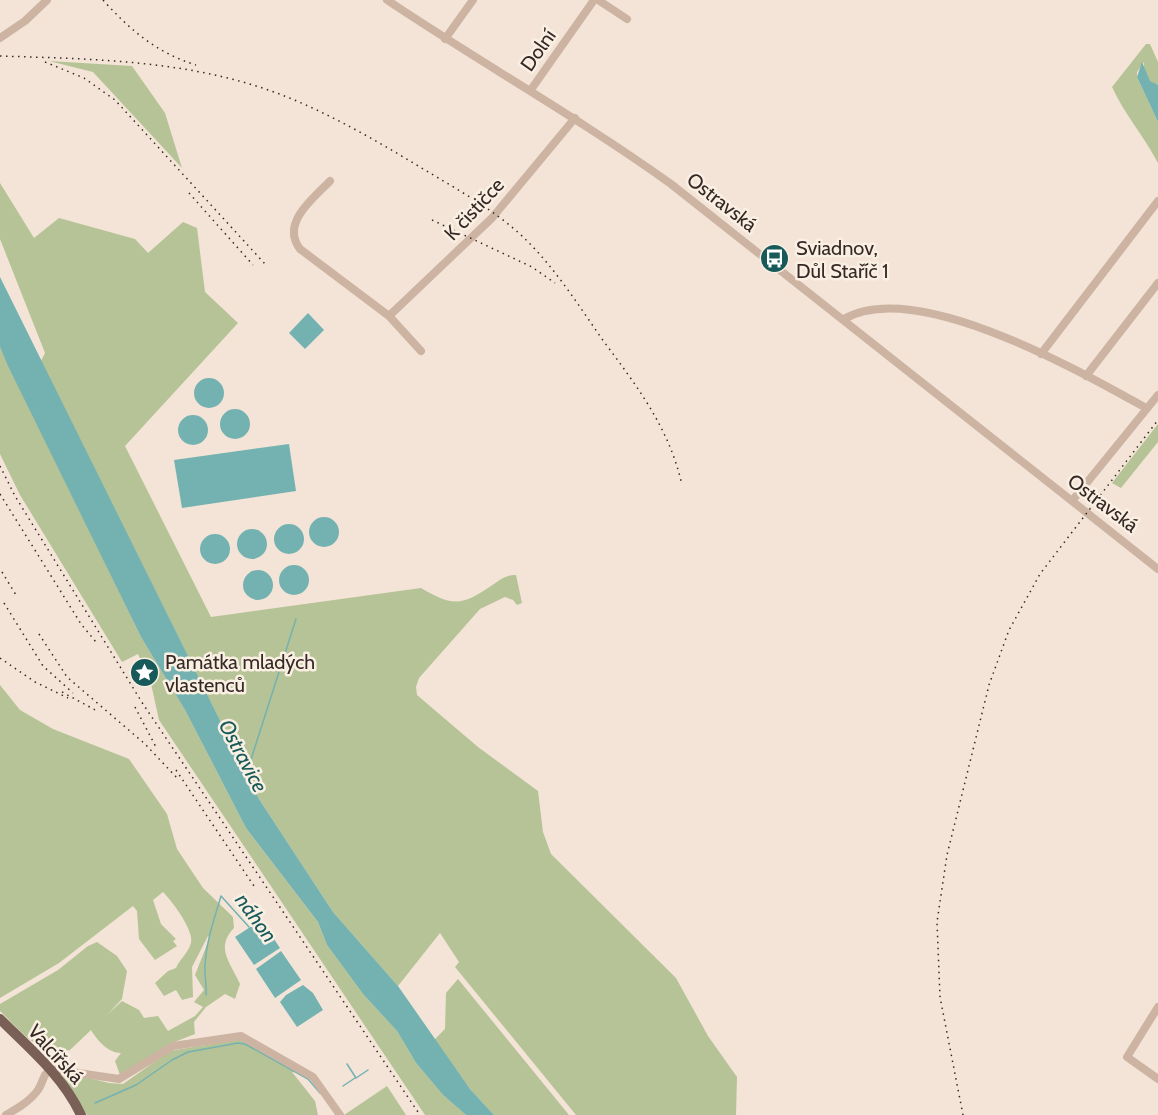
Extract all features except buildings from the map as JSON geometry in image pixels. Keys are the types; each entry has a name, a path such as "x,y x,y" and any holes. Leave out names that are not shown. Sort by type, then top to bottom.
{"main road":[{"name":"Valcířská","path":"0,1019 51,1069 70,1093 81,1115"}],"street":[{"path":"0,38 25,21 47,0"},
{"name":"Ostravská","path":"387,0 399,3 445,39 574,118 671,184 1158,569"},
{"path":"445,39 473,0"},
{"name":"Dolní","path":"530,91 596,0 627,19"},
{"name":"K čističce","path":"389,316 492,218 574,118"},
{"path":"330,181 297,218 294,227 296,242 300,249 389,316 422,351"},
{"path":"1041,354 1158,201"},
{"path":"1086,376 1158,283"},
{"path":"844,319 874,309 917,312 981,327 1086,376 1146,408"},
{"path":"1072,501 1158,395"},
{"path":"1158,1008 1127,1057 1158,1079"},
{"path":"6,1115 23,1105 33,1095 44,1074 51,1069 119,1079 173,1046 241,1036 313,1077 340,1115"}],"green space":[{"path":"1146,44 1150,44 1158,62 1158,85 1146,76 1144,62 1137,72 1137,77 1158,122 1158,163 1112,87"},
{"path":"49,61 132,66 165,113 182,168 93,72"},
{"path":"0,183 34,238 59,218 135,239 148,253 183,222 197,228 205,292 238,323 125,446 211,617 421,588 442,599 459,601 474,596 505,577 516,575 522,603 517,605 513,600 505,597 480,609 419,678 416,687 417,695 478,747 538,791 543,832 551,854 676,978 708,1036 737,1077 736,1115 576,1115 455,967 459,962 440,933 398,986 333,912 259,799 41,361 45,353 0,239"},
{"path":"0,347 141,637 185,710 246,828 318,922 327,945 363,994 397,1031 416,1063 443,1095 466,1115 425,1115 159,720 150,679 138,654 122,662 20,495 0,454"},
{"path":"1158,424 1158,442 1121,488 1112,483"},
{"path":"0,685 20,710 53,729 129,759 167,814 177,849 203,888 233,917 234,928 228,935 225,949 240,984 235,999 225,994 206,1007 194,1022 195,1034 172,1043 120,1075 115,1061 121,1053 107,1048 91,1030 70,1050 49,1050 23,1034 0,1011 0,1004 58,970 88,946 97,942 117,956 127,971 122,999 107,1015 122,1001 139,1010 144,1018 158,1016 168,1031 195,1016 203,1007 194,1002 204,990 195,975 210,937 208,936 192,967 193,997 182,1000 176,990 164,996 155,983 168,971 176,968 190,946 191,937 182,916 163,892 153,900 161,924 176,939 173,941 177,946 155,960 139,939 137,911 133,906 59,963 0,998"},
{"path":"458,979 569,1115 494,1115 470,1089 434,1040 445,1029 446,993"},
{"path":"241,1039 303,1073 292,1072 315,1101 318,1115 87,1115 62,1075 62,1072 69,1073 109,1083 123,1084 170,1051"},
{"path":"387,1086 406,1115 344,1115"}],"water":[{"path":"1142,62 1150,81 1158,85 1158,122 1137,77"},
{"path":"0,277 259,799 333,912 398,986 470,1089 494,1115 466,1115 443,1095 416,1063 397,1031 363,994 327,945 318,922 246,828 185,710 141,637 8,366 0,347"},
{"path":"308,313 324,330 305,349 289,333"},
{"path":"209,378 220,382 224,393 220,404 209,408 198,404 194,393 198,382"},
{"path":"235,409 246,413 250,424 246,435 235,439 224,435 220,424 224,413"},
{"path":"193,415 204,419 208,430 204,441 193,445 182,441 178,430 182,419"},
{"path":"289,444 296,491 182,508 174,460"},
{"path":"324,517 335,521 339,532 335,543 324,547 313,543 309,532 313,521"},
{"path":"289,524 300,528 304,539 300,550 289,554 278,550 274,539 278,528"},
{"path":"252,529 263,533 267,544 263,555 252,559 241,555 237,544 241,533"},
{"path":"215,534 226,538 230,549 226,560 215,564 204,560 200,549 204,538"},
{"path":"294,565 305,569 309,580 305,591 294,595 283,591 279,580 283,569"},
{"path":"258,570 269,574 273,585 269,596 258,600 247,596 243,585 247,574"},
{"path":"261,920 280,948 254,965 235,937"},
{"path":"281,951 301,980 275,998 256,969"},
{"path":"303,985 313,993 323,1010 297,1027 280,1002 286,995"}],"waterway":[{"name":"Ostravice","path":"246,775 296,619"},
{"path":"206,995 207,948 221,896 249,927"},
{"path":"95,1103 136,1085 172,1060 188,1052 238,1043 245,1044 308,1079 320,1093"},
{"name":"náhon","path":"347,1064 356,1078 368,1070"},
{"path":"343,1086 355,1078"}],"railway":[{"path":"103,0 145,39 169,54 196,65"},
{"path":"0,56 138,63 173,67 240,81 292,99 328,116 381,144 470,197 521,235 564,285 650,408 669,444 682,485"},
{"path":"45,62 84,78 115,100 265,264"},
{"path":"189,193 253,265"},
{"path":"432,220 532,267 555,283"},
{"path":"963,1115 940,997 937,922 947,855 989,685 1009,630 1040,574 1158,420"},
{"path":"0,466 15,496 143,704 420,1115"},
{"path":"0,494 81,624 96,642"},
{"path":"2,572 16,595"},
{"path":"4,603 43,666 73,693"},
{"path":"39,634 67,677 145,744 179,780"},
{"path":"0,658 35,682 68,698"},
{"path":"62,692 99,712"},
{"path":"135,707 157,749"},
{"path":"176,770 256,889"}],"place":[{"name":"Sviadnov, Důl Staříč 1","path":"775,259"},
{"name":"Památka mladých vlastenců","path":"144,673"}]}
